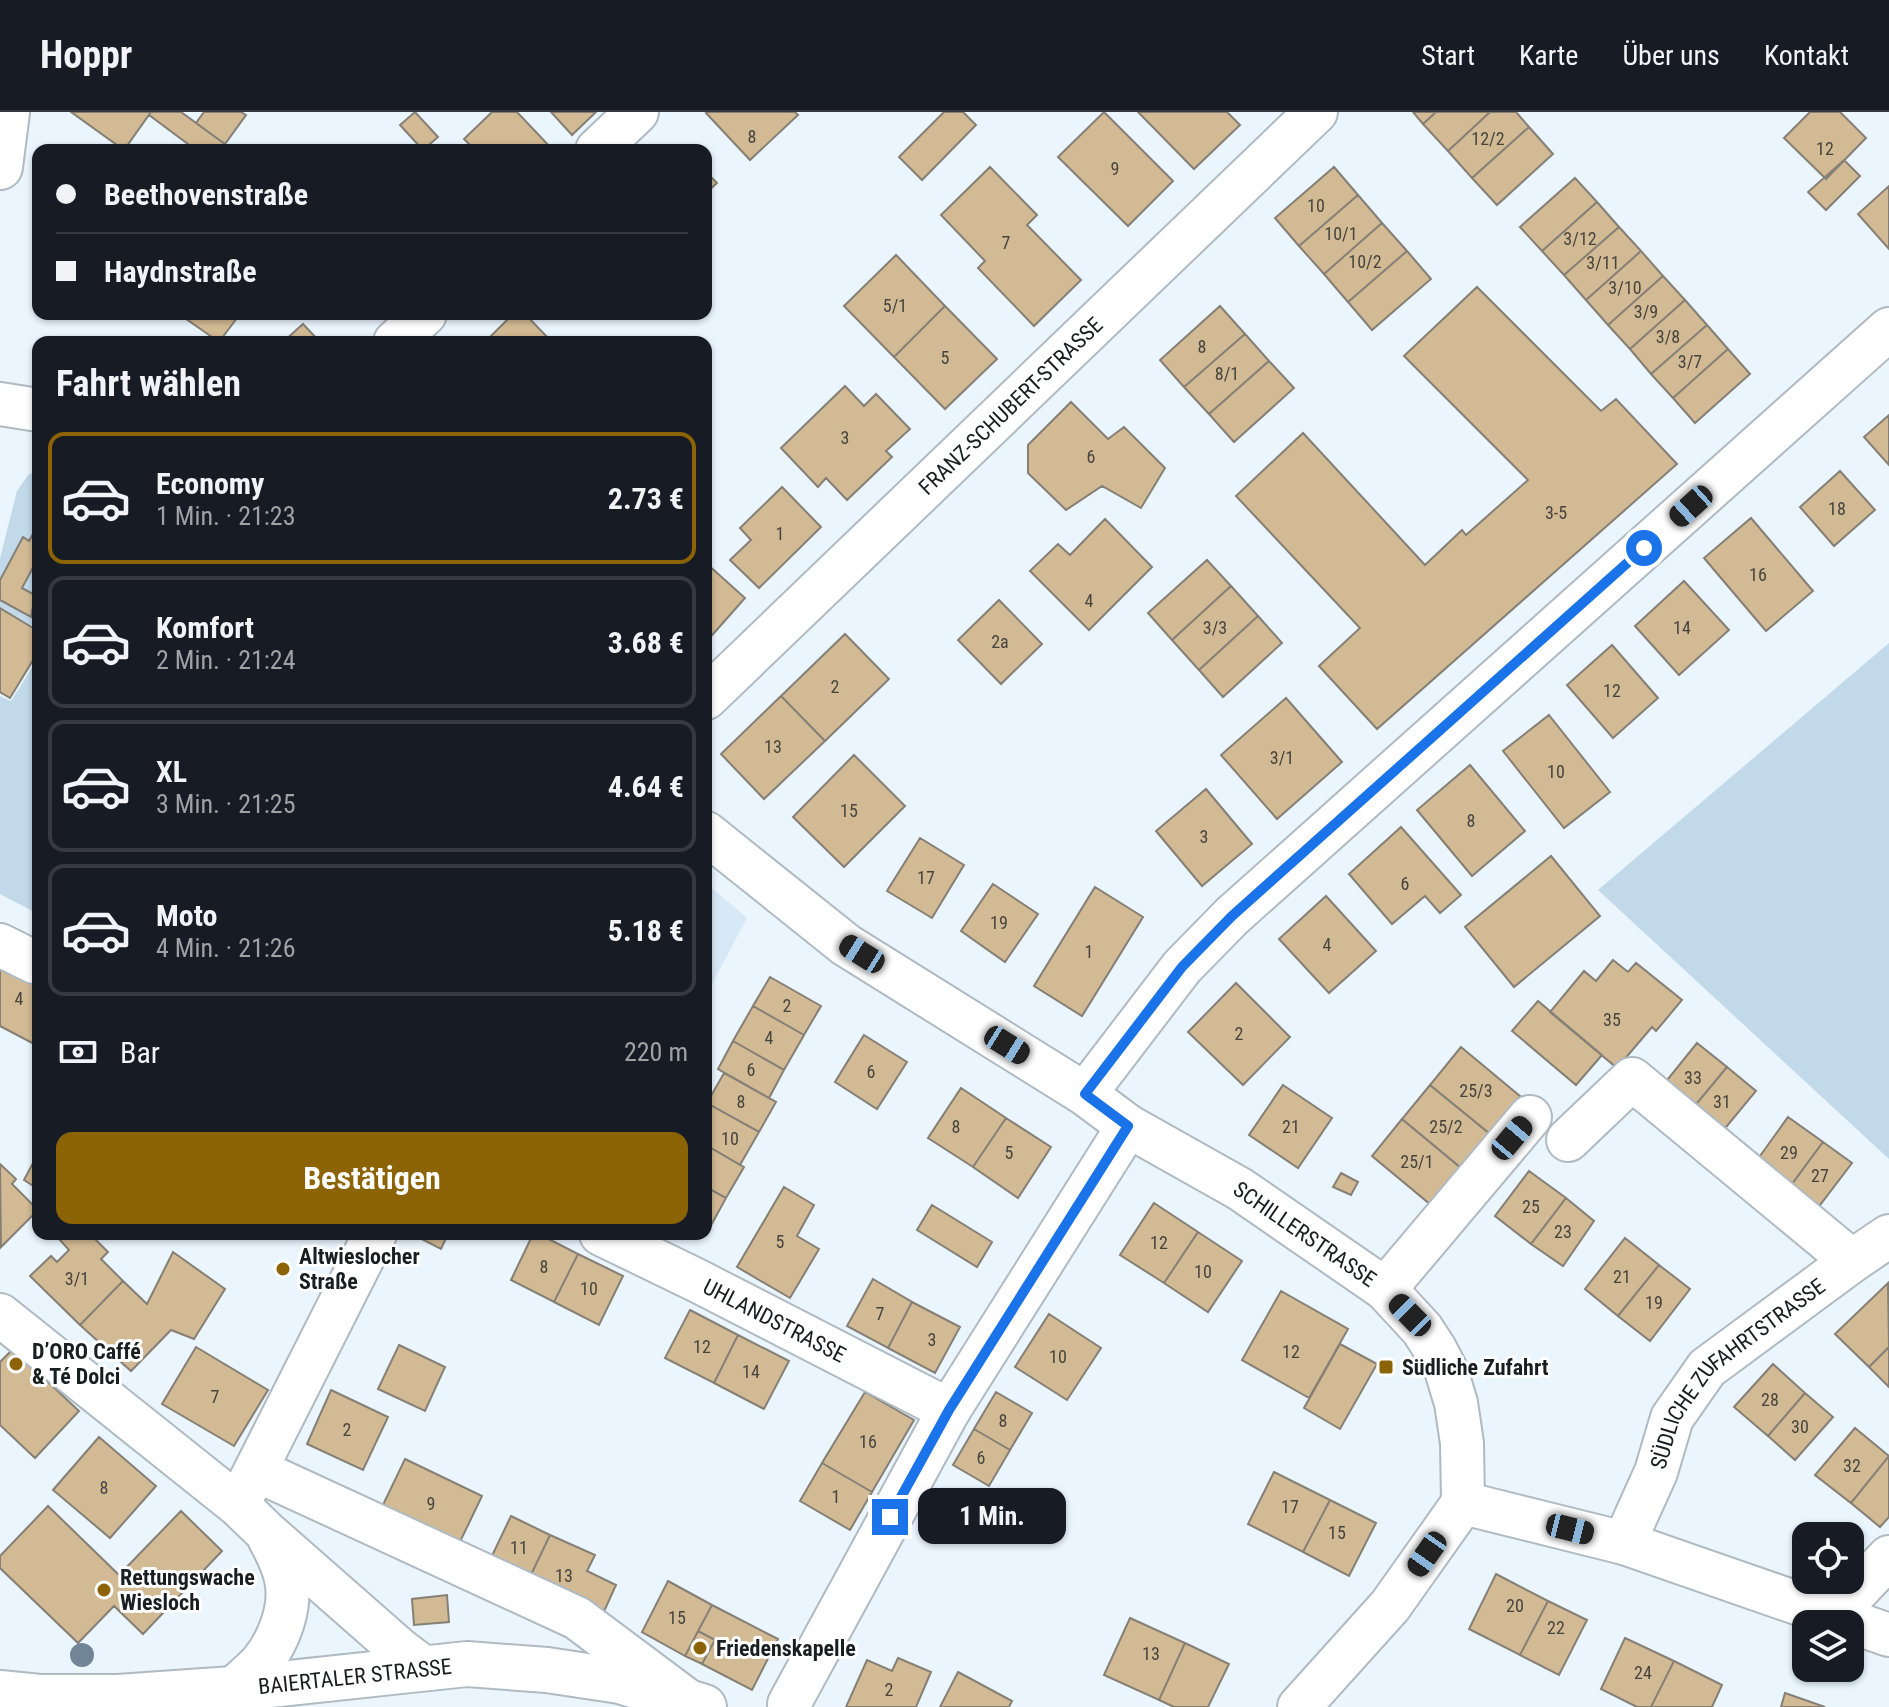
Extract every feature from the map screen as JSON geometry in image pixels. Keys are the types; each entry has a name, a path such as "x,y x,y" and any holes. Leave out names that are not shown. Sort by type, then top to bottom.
{"main road":[{"path":"0,167 4,118"},
{"name":"BAIERTALER STRASSE","path":"0,1693 40,1697 118,1697 233,1689 467,1664 547,1670 620,1681 696,1704"}],"street":[{"path":"603,144 637,112"},
{"name":"FRANZ-SCHUBERT-STRASSE","path":"712,692 1316,112"},
{"path":"401,336 419,320"},
{"path":"1085,1094 1182,967 1232,916 1889,329"},
{"path":"0,404 32,409"},
{"name":"SCHILLERSTRASSE","path":"712,838 846,945 1085,1094 1128,1126 1240,1189 1385,1289 1422,1329 1446,1370 1456,1403 1462,1443 1463,1503"},
{"path":"1568,1140 1632,1079 1852,1261"},
{"path":"1385,1289 1530,1117"},
{"path":"789,1704 949,1410 1128,1126"},
{"name":"SÜDLICHE ZUFAHRTSTRASSE","path":"1624,1543 1656,1472 1672,1418 1707,1368 1889,1236"},
{"path":"233,1689 260,1665 270,1651 287,1607 287,1582 281,1562 254,1503 372,1240"},
{"name":"UHLANDSTRASSE","path":"613,1240 949,1410"},
{"path":"0,1315 254,1503 399,1649 424,1668"},
{"path":"254,1503 577,1618 696,1704"},
{"path":"1299,1707 1390,1606 1463,1503 1624,1543 1816,1610"},
{"path":"1839,1610 1889,1557"},
{"path":"1864,1627 1889,1635"}],"shaded area":[{"path":"32,473 32,626 0,607 0,558 17,491"},
{"path":"1889,643 1889,1159 1598,890"},
{"path":"32,668 32,911 0,894 0,696 11,701"},
{"path":"712,888 747,918 712,984"}],"building":[{"path":"71,112 151,112 128,144 116,144"},
{"path":"151,112 181,112 225,144 188,144 149,115"},
{"path":"204,112 241,112 246,115 225,144 196,123"},
{"path":"415,112 438,137 430,144 417,144 400,125"},
{"path":"492,112 517,112 547,144 469,144 464,139"},
{"path":"551,112 596,112 572,135"},
{"path":"708,112 795,112 798,115 750,160"},
{"path":"944,112 963,112 976,125 922,180 899,157"},
{"path":"1104,112 1173,181 1128,226 1058,157"},
{"path":"1138,112 1227,112 1240,125 1194,169"},
{"path":"1413,112 1436,112 1423,124"},
{"path":"1436,112 1490,112 1448,151 1423,124"},
{"path":"1490,112 1516,112 1529,127 1472,178 1448,151"},
{"path":"1810,112 1840,112 1866,138 1826,179 1784,138"},
{"path":"1529,127 1553,154 1497,205 1472,178"},
{"path":"1844,160 1860,176 1826,210 1808,192"},
{"path":"990,167 1037,215 1027,225 1081,280 1034,326 978,268 985,261 941,215"},
{"path":"1334,167 1358,195 1299,246 1275,218"},
{"path":"1575,178 1597,202 1542,251 1520,227"},
{"path":"1889,186 1889,249 1858,214"},
{"path":"1358,195 1382,223 1324,274 1299,246"},
{"path":"1597,202 1619,227 1564,275 1542,251"},
{"path":"1382,223 1407,251 1348,302 1324,274"},
{"path":"1619,227 1641,251 1586,300 1564,275"},
{"path":"1407,251 1431,279 1372,330 1348,302"},
{"path":"1641,251 1663,276 1608,325 1586,300"},
{"path":"896,255 945,306 894,357 844,306"},
{"path":"1663,276 1685,300 1630,349 1608,325"},
{"path":"1477,287 1601,411 1616,399 1677,464 1377,729 1319,666 1360,628 1236,496 1303,433 1425,565 1462,530 1466,535 1528,480 1404,356"},
{"path":"1685,300 1707,325 1651,374 1630,349"},
{"path":"945,306 997,359 945,409 894,357"},
{"path":"1220,306 1245,334 1184,387 1160,360"},
{"path":"188,320 236,320 224,336 210,336"},
{"path":"507,320 531,320 546,336 491,336"},
{"path":"303,324 314,336 290,336"},
{"path":"1707,325 1728,349 1673,398 1651,374"},
{"path":"1245,334 1269,361 1209,414 1184,387"},
{"path":"1728,349 1750,374 1695,423 1673,398"},
{"path":"1269,361 1294,388 1234,442 1209,414"},
{"path":"845,386 864,406 876,394 910,429 886,451 892,457 847,500 826,478 818,487 781,448"},
{"path":"1071,402 1108,439 1124,427 1165,468 1141,508 1102,486 1066,510 1028,473 1028,445"},
{"path":"1889,415 1889,465 1864,437"},
{"path":"1840,471 1875,510 1834,546 1800,507"},
{"path":"782,487 821,527 759,588 730,560 751,540 740,528"},
{"path":"1751,518 1813,591 1766,631 1704,558"},
{"path":"1105,519 1152,567 1089,630 1030,571 1058,544 1070,555"},
{"path":"32,536 32,569 22,588 32,593 31,617 0,600 0,580 23,537 29,541"},
{"path":"1207,560 1231,586 1172,640 1148,613"},
{"path":"712,568 745,598 712,635"},
{"path":"1684,581 1729,630 1679,675 1635,626"},
{"path":"1231,586 1258,616 1199,670 1172,640"},
{"path":"999,600 1042,644 1001,684 958,640"},
{"path":"0,608 32,627 32,662 10,698 0,692"},
{"path":"1258,616 1282,643 1223,697 1199,670"},
{"path":"845,634 889,679 825,741 781,696"},
{"path":"1612,645 1658,698 1613,738 1567,685"},
{"path":"781,696 825,741 764,799 721,754"},
{"path":"1286,698 1342,762 1277,819 1221,755"},
{"path":"1549,715 1610,792 1564,828 1503,751"},
{"path":"854,755 905,806 844,867 793,817"},
{"path":"1470,765 1525,831 1472,876 1417,810"},
{"path":"1206,789 1252,844 1202,886 1156,831"},
{"path":"1401,827 1461,895 1440,913 1425,896 1392,924 1349,874"},
{"path":"920,838 964,865 932,918 887,891"},
{"path":"1551,856 1600,916 1514,987 1465,927"},
{"path":"993,884 1038,914 1005,962 961,931"},
{"path":"1095,887 1143,917 1082,1016 1034,986"},
{"path":"1326,896 1376,951 1329,993 1279,939"},
{"path":"0,953 32,970 32,1043 0,1026"},
{"path":"1613,960 1628,972 1636,963 1682,1000 1656,1031 1652,1027 1617,1068 1550,1012 1584,971 1596,981"},
{"path":"770,977 821,1006 804,1035 753,1006"},
{"path":"1236,983 1290,1037 1243,1085 1188,1032"},
{"path":"1538,1001 1602,1055 1576,1085 1512,1031"},
{"path":"753,1006 804,1035 784,1070 733,1041"},
{"path":"864,1035 907,1062 877,1109 835,1082"},
{"path":"733,1041 784,1070 769,1098 718,1069"},
{"path":"1697,1043 1727,1067 1688,1114 1659,1090"},
{"path":"1461,1047 1521,1097 1490,1134 1430,1085"},
{"path":"1727,1067 1756,1091 1717,1138 1688,1114"},
{"path":"724,1073 776,1102 759,1132 712,1106 712,1094"},
{"path":"1283,1085 1332,1118 1298,1168 1249,1135"},
{"path":"1430,1085 1490,1134 1461,1168 1402,1119"},
{"path":"961,1088 1006,1118 973,1167 928,1138"},
{"path":"712,1106 759,1132 740,1165 712,1149"},
{"path":"1788,1117 1823,1142 1789,1188 1755,1163"},
{"path":"1006,1118 1051,1147 1018,1198 973,1167"},
{"path":"1402,1119 1461,1168 1431,1205 1372,1156"},
{"path":"1823,1142 1852,1163 1817,1209 1789,1188"},
{"path":"712,1148 744,1167 726,1198 712,1190"},
{"path":"0,1164 16,1179 12,1184 32,1204 32,1216 1,1247"},
{"path":"32,1165 32,1185 24,1180"},
{"path":"1529,1171 1566,1198 1531,1244 1495,1216"},
{"path":"1341,1173 1358,1182 1351,1195 1333,1187"},
{"path":"784,1187 814,1205 797,1236 819,1249 790,1298 737,1267"},
{"path":"712,1190 726,1198 712,1224"},
{"path":"1566,1198 1594,1221 1563,1266 1531,1244"},
{"path":"1154,1203 1198,1232 1164,1283 1120,1255"},
{"path":"932,1205 992,1242 977,1267 917,1230"},
{"path":"1198,1232 1242,1261 1208,1312 1164,1283"},
{"path":"1625,1238 1659,1265 1618,1316 1585,1289"},
{"path":"60,1240 96,1240 108,1252 101,1259 123,1281 80,1325 30,1276 51,1256 57,1262 69,1250"},
{"path":"424,1240 445,1240 441,1249"},
{"path":"530,1240 551,1240 578,1254 554,1302 511,1280"},
{"path":"173,1252 225,1289 194,1339 171,1330 131,1371 80,1325 123,1281 147,1304"},
{"path":"578,1254 623,1276 599,1325 554,1302"},
{"path":"1659,1265 1690,1289 1650,1341 1618,1316"},
{"path":"873,1279 912,1302 888,1348 847,1326"},
{"path":"1888,1283 1889,1347 1869,1367 1835,1334"},
{"path":"1281,1291 1348,1329 1309,1398 1242,1360"},
{"path":"912,1302 960,1327 935,1373 888,1348"},
{"path":"690,1310 738,1335 714,1383 665,1358"},
{"path":"1049,1314 1101,1348 1067,1400 1015,1367"},
{"path":"738,1335 789,1361 764,1409 714,1383"},
{"path":"1340,1344 1377,1364 1340,1429 1304,1408"},
{"path":"399,1345 445,1367 425,1411 378,1389"},
{"path":"196,1347 268,1390 234,1446 162,1404"},
{"path":"1889,1347 1889,1387 1869,1367"},
{"path":"13,1349 79,1411 35,1458 0,1425 0,1362"},
{"path":"1773,1364 1805,1393 1768,1436 1734,1407"},
{"path":"331,1390 388,1417 363,1470 307,1444"},
{"path":"865,1392 914,1420 872,1492 822,1463"},
{"path":"996,1392 1032,1413 1010,1450 974,1429"},
{"path":"1805,1393 1833,1417 1795,1460 1768,1436"},
{"path":"1855,1428 1889,1456 1851,1503 1815,1475"},
{"path":"974,1429 1010,1450 989,1486 953,1465"},
{"path":"99,1437 156,1486 110,1538 53,1490"},
{"path":"1889,1456 1889,1517 1880,1527 1851,1503"},
{"path":"405,1459 482,1496 457,1548 380,1511"},
{"path":"822,1463 872,1492 850,1530 800,1501"},
{"path":"1274,1472 1330,1500 1303,1552 1248,1524"},
{"path":"1330,1500 1376,1523 1349,1576 1303,1552"},
{"name":"Rettungswache Wiesloch","path":"48,1506 119,1575 181,1511 222,1551 143,1634 114,1606 78,1643 0,1568 0,1556"},
{"path":"511,1516 550,1535 528,1581 489,1562"},
{"path":"550,1535 595,1555 587,1571 616,1585 602,1616 528,1581"},
{"path":"1496,1574 1548,1601 1520,1655 1469,1629"},
{"path":"668,1581 712,1605 685,1656 642,1632"},
{"path":"447,1595 449,1622 414,1625 412,1599"},
{"path":"1548,1601 1587,1620 1559,1675 1520,1655"},
{"path":"712,1605 778,1639 752,1690 702,1664 715,1640 698,1631"},
{"path":"1130,1618 1185,1643 1159,1700 1104,1675"},
{"name":"Friedenskapelle","path":"698,1631 715,1640 702,1664 685,1656"},
{"path":"1625,1638 1674,1661 1651,1707 1637,1707 1601,1689"},
{"path":"1185,1643 1229,1664 1208,1707 1174,1707 1159,1700"},
{"path":"898,1658 931,1672 916,1707 846,1707 867,1660 892,1671"},
{"path":"1674,1661 1722,1685 1712,1707 1651,1707"},
{"path":"958,1672 1012,1701 1009,1707 940,1707"},
{"path":"1785,1693 1825,1707 1781,1707"}],"place":[{"name":"Altwieslocher Straße","path":"283,1269"},
{"name":"D’ORO Caffé & Té Dolci","path":"16,1364"},
{"name":"Südliche Zufahrt","path":"1386,1367"},
{"name":"Rettungswache Wiesloch","path":"104,1590"},
{"name":"Friedenskapelle","path":"700,1648"}],"route":[{"path":"890,1517 949,1410 1128,1126 1085,1094 1182,967 1232,916 1644,548"}]}
